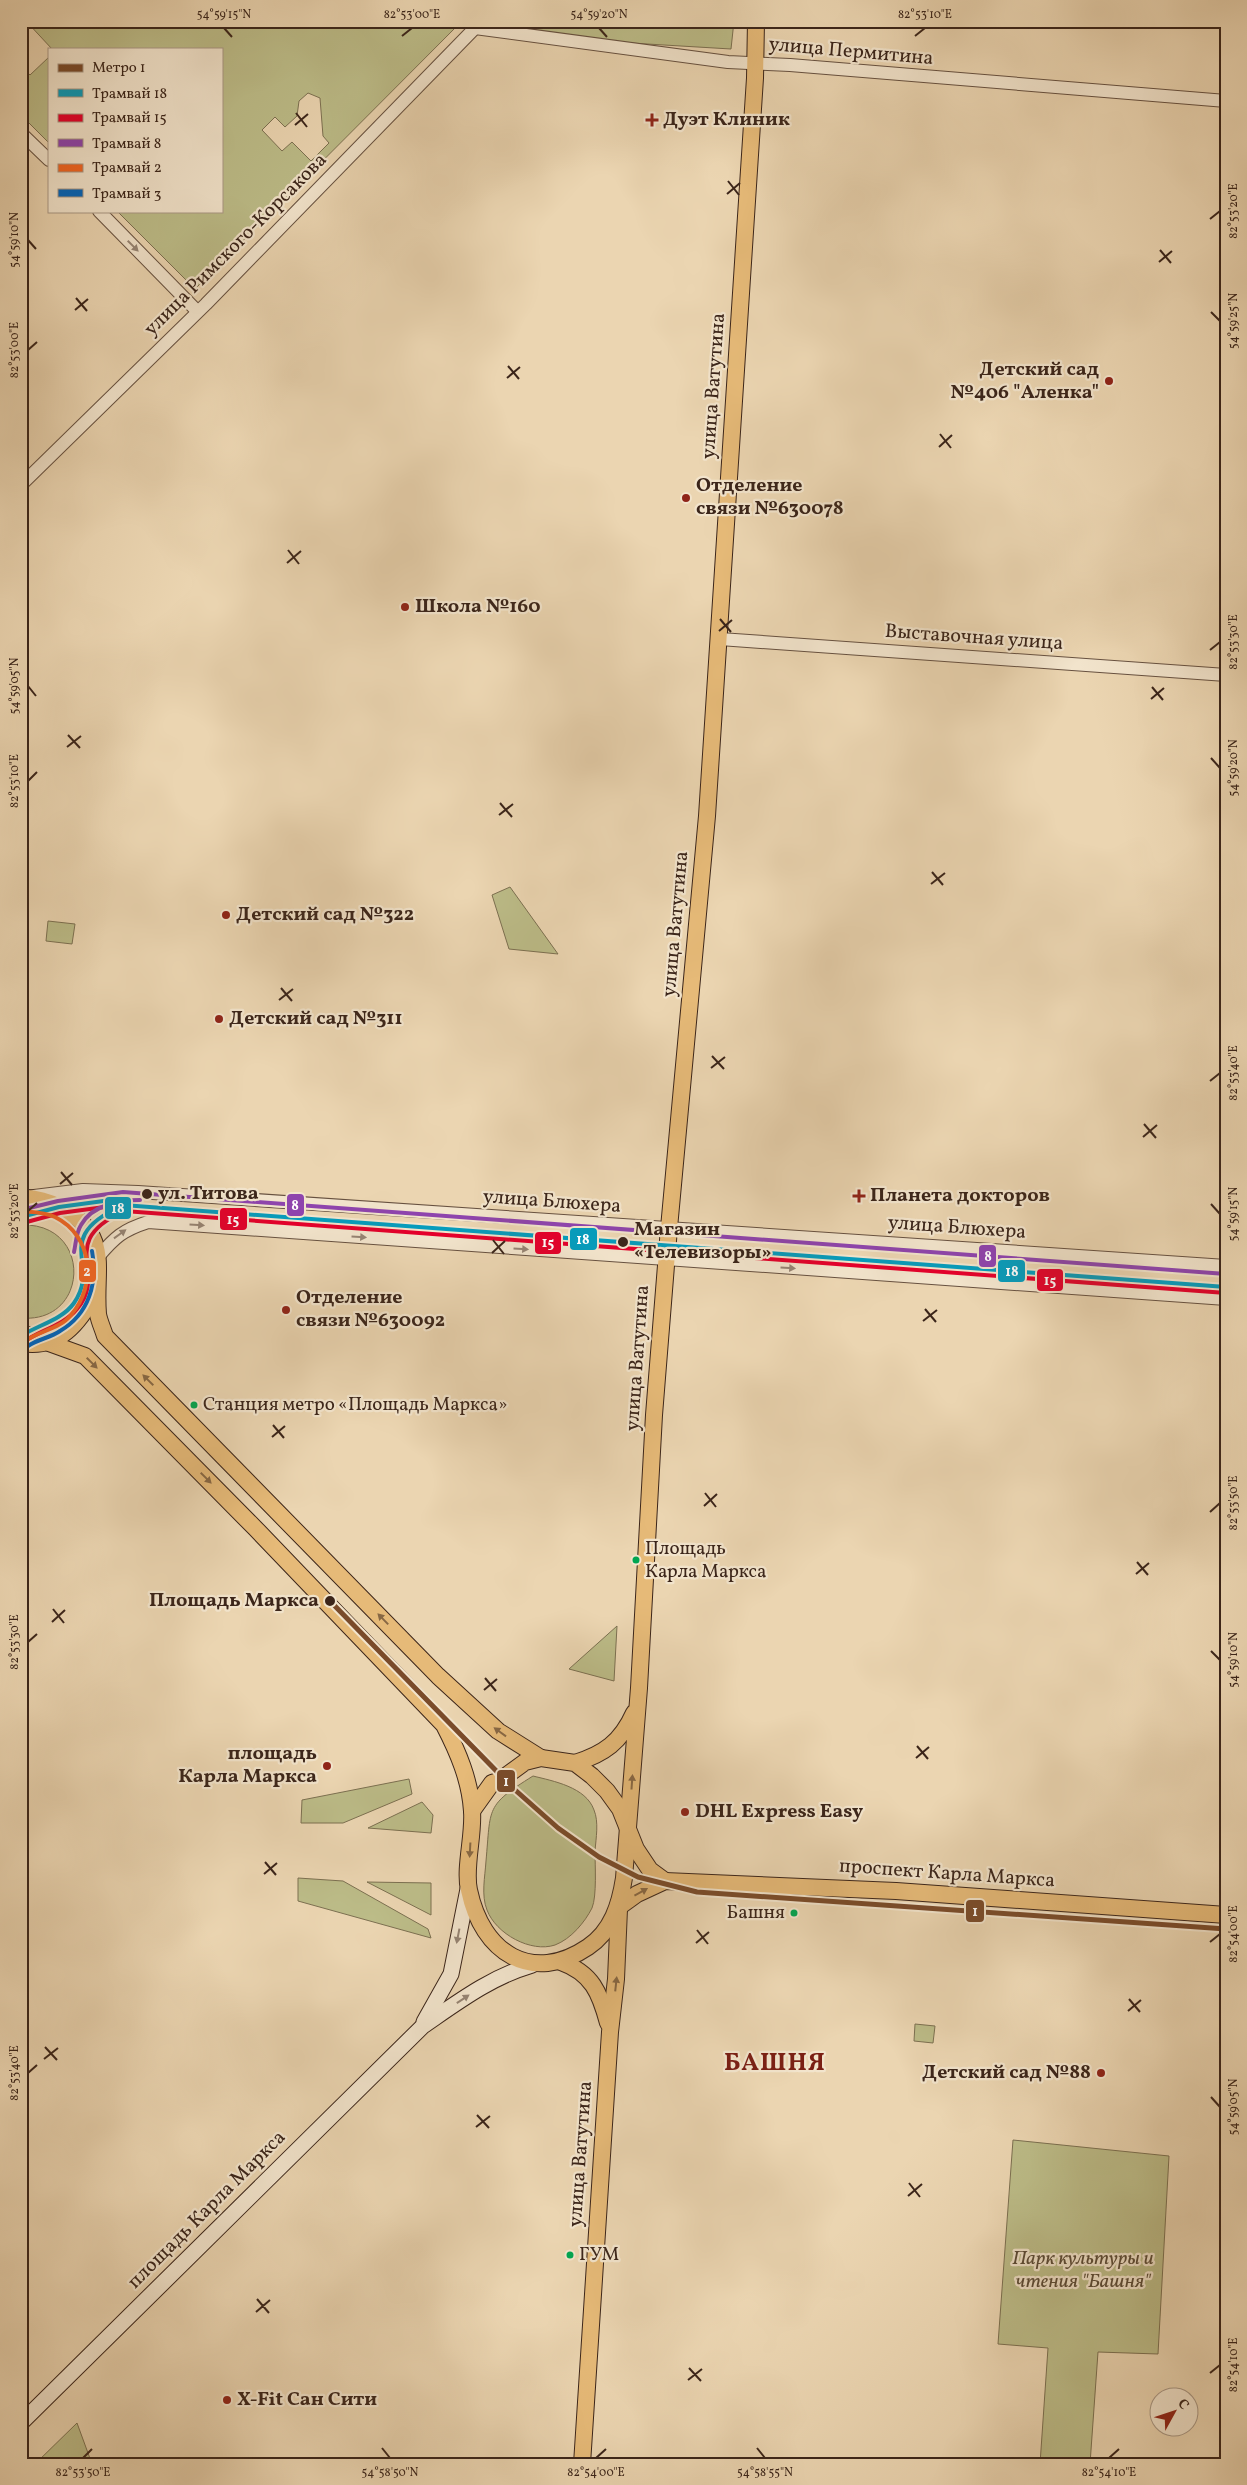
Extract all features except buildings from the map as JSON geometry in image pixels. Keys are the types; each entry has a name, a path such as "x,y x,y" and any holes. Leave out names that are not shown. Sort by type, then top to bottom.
{"main road":[{"name":"улица Ватутина","path":"628,1831 638,1701 654,1415 706,825 720,639 756,21"},
{"name":"площадь Карла Маркса","path":"24,1198 59,1207 75,1216 86,1227 95,1243 98,1257 100,1273 98,1316 105,1336 438,1676 498,1731 541,1758"},
{"name":"площадь Карла Маркса","path":"32,1346 66,1332 84,1316 98,1290"},
{"name":"площадь Карла Маркса","path":"32,1346 85,1356 255,1528 444,1725 459,1754 472,1811 468,1888 451,1974 422,2026"},
{"path":"575,1763 606,1751 616,1743 623,1734 638,1701"},
{"name":"площадь Карла Маркса","path":"472,1811 492,1783 525,1762 541,1758 575,1763 607,1791 620,1810 636,1849 650,1870 666,1881"},
{"name":"площадь Карла Маркса","path":"619,1907 628,1831"},
{"name":"площадь Карла Маркса","path":"21,2423 422,2026 481,1986 511,1971 532,1965 561,1962 593,1943 604,1931 619,1907 637,1894 666,1881"},
{"name":"проспект Карла Маркса","path":"666,1881 896,1891 1226,1915"},
{"name":"площадь Карла Маркса","path":"468,1888 476,1916 500,1948 509,1956 532,1965"},
{"name":"улица Ватутина","path":"582,2464 610,2032 616,1979 619,1907"},
{"path":"561,1962 580,1970 595,1986 602,1999 610,2032"}],"street":[{"name":"улица Пермитина","path":"471,25 728,62 1226,101"},
{"name":"улица Римского-Корсакова","path":"21,485 197,311 471,25"},
{"path":"21,133 48,159"},
{"path":"100,212 197,311"},
{"name":"Выставочная улица","path":"720,639 1226,675"},
{"name":"улица Блюхера","path":"24,1198 83,1190 138,1192 601,1225 1226,1266"},
{"path":"98,1257 114,1238 128,1228 148,1222 1226,1299"}],"green space":[{"path":"26,21 66,21 71,26 77,21 458,21 460,23 195,289 118,212 222,212 222,48 51,48","holes":["308,93 320,98 323,136 329,143 311,161 292,142 282,151 262,130 275,117 285,127 297,116 299,101"]},
{"path":"515,21 734,21 731,49 530,37"},
{"path":"48,58 48,142 21,115 21,66 30,75"},
{"path":"510,887 558,954 509,949 492,895"},
{"path":"48,921 75,924 72,944 46,941"},
{"path":"21,1225 45,1228 61,1239 71,1255 74,1273 70,1290 60,1306 44,1316 21,1318"},
{"path":"617,1626 614,1681 569,1669"},
{"path":"533,1776 568,1786 584,1796 594,1810 597,1830 595,1888 592,1908 586,1919 572,1934 555,1945 546,1947 525,1944 506,1934 492,1919 484,1898 490,1818 493,1810 506,1794"},
{"path":"409,1779 412,1794 343,1823 301,1823 302,1800"},
{"path":"422,1802 433,1815 431,1833 368,1828"},
{"path":"298,1878 343,1881 428,1929 431,1938 298,1901"},
{"path":"367,1882 431,1883 431,1915"},
{"path":"915,2024 935,2026 933,2043 914,2041"},
{"name":"Парк культуры и чтения \"Башня\"","path":"1013,2140 1169,2156 1158,2354 1098,2352 1090,2464 1040,2464 1048,2348 998,2344"},
{"path":"77,2423 92,2464 35,2464"}],"tram line":[{"name":"8","path":"21,1210 58,1201 123,1192 1226,1274"},
{"name":"18","path":"21,1217 59,1207 126,1198"},
{"name":"8","path":"74,1252 79,1228 92,1213 107,1205 123,1201 140,1200"},
{"name":"15","path":"23,1223 60,1213 127,1204"},
{"name":"18","path":"21,1336 63,1314 74,1303 81,1289 83,1276 82,1240 88,1229 101,1217 123,1205 1226,1287"},
{"name":"2","path":"21,1211 47,1214 68,1225 84,1248 87,1262 85,1290 71,1315 61,1324 25,1341"},
{"name":"15","path":"25,1341 66,1319 77,1309 85,1295 88,1282 87,1246 92,1234 103,1223 124,1211 1226,1293"},
{"name":"3","path":"28,1346 60,1331 78,1316 89,1297 92,1286 94,1275 92,1251"},
{"path":"21,1326 33,1327"}],"metro line":[{"name":"1","path":"330,1601 514,1789 558,1828 599,1857 638,1877 697,1892 1226,1929"}],"place":[{"name":"Дуэт Клиник","path":"652,120"},
{"name":"Детский сад №406 \"Аленка\"","path":"1109,381"},
{"name":"Отделение связи №630078","path":"686,498"},
{"name":"Школа №160","path":"405,607"},
{"name":"Детский сад №322","path":"226,915"},
{"name":"Детский сад №311","path":"219,1019"},
{"name":"ул. Титова","path":"147,1194"},
{"name":"Планета докторов","path":"859,1196"},
{"name":"Магазин «Телевизоры»","path":"623,1242"},
{"name":"Отделение связи №630092","path":"286,1310"},
{"name":"Станция метро «Площадь Маркса»","path":"194,1405"},
{"name":"Площадь Карла Маркса","path":"636,1560"},
{"name":"Площадь Маркса","path":"330,1601"},
{"name":"площадь Карла Маркса","path":"327,1766"},
{"name":"DHL Express Easy","path":"685,1812"},
{"name":"Башня","path":"794,1913"},
{"name":"Детский сад №88","path":"1101,2073"},
{"name":"ГУМ","path":"570,2255"},
{"name":"X-Fit Сан Сити","path":"227,2400"}],"district":[{"name":"БАШНЯ","path":"775,2063"}]}
